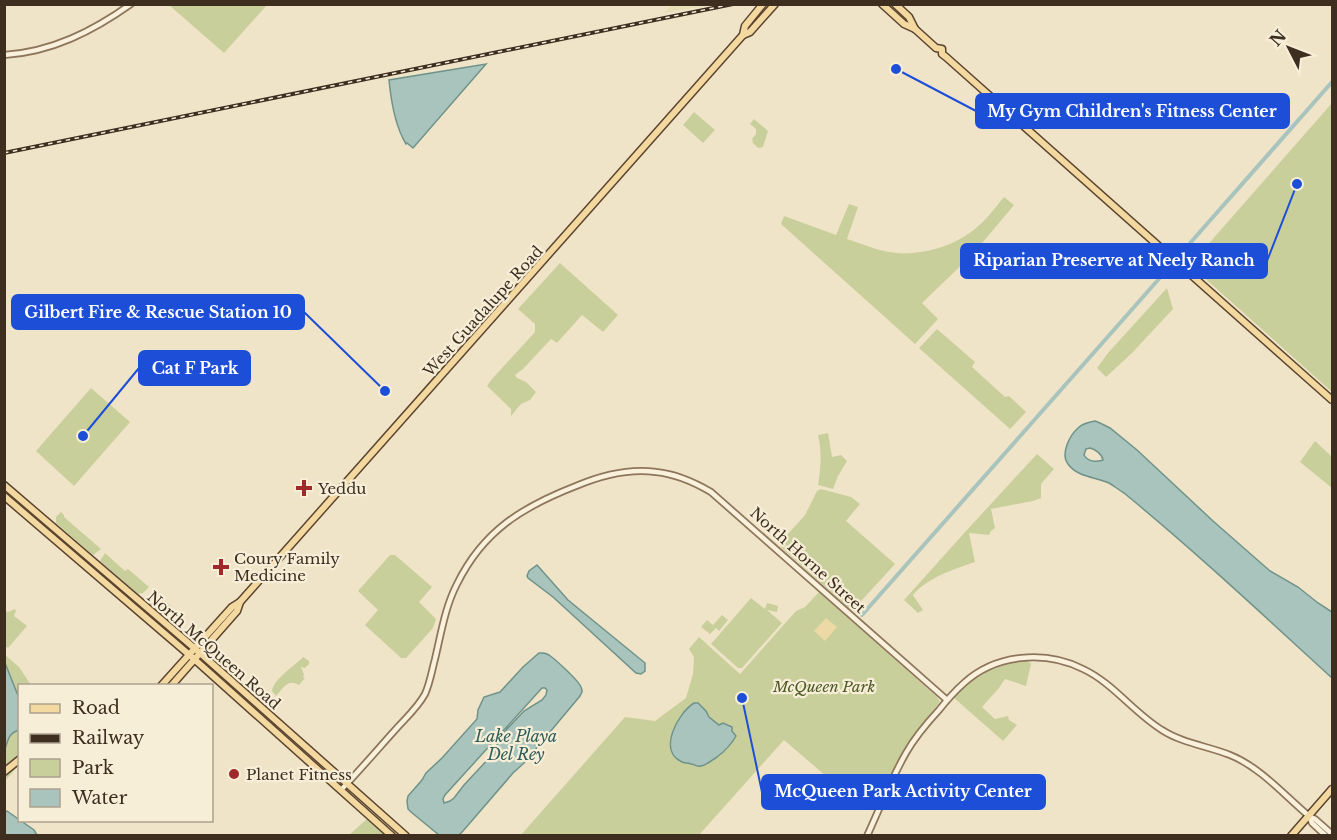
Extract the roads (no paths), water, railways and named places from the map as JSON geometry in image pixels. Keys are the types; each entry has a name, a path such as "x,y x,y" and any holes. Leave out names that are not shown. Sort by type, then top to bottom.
{"main road":[{"name":"West Guadalupe Road","path":"743,35 745,26 764,4"},
{"name":"West Guadalupe Road","path":"172,684 232,607 240,602 743,35 750,32 775,4"},
{"path":"882,4 904,24 915,29 936,48 942,50 942,54 1332,400"},
{"path":"895,4 909,17 915,29"},
{"name":"North McQueen Road","path":"4,485 198,650 406,836"},
{"name":"North McQueen Road","path":"4,496 192,657 392,836"},
{"path":"105,583 111,576"},
{"name":"West Guadalupe Road","path":"163,684 192,657"},
{"path":"260,718 265,715 279,723"},
{"path":"4,772 18,761"},
{"path":"1291,836 1332,789"}],"street":[{"path":"7,55 28,52 73,39 94,29 132,4"},
{"name":"North Horne Street","path":"341,790 425,694 446,612 456,585 475,554 514,516 544,499 598,477 618,472 657,472 678,476 711,492 947,700"},
{"path":"867,836 904,756 920,732 947,700 964,682 998,663 1035,656 1069,663 1096,675 1164,732 1180,740 1230,755 1250,766 1332,835"},
{"path":"1308,816 1326,836"}],"water":[{"path":"486,64 413,148 406,144 396,121 389,80"},
{"path":"1095,421 1110,428 1137,450 1270,571 1298,587 1332,612 1332,678 1204,561 1124,493 1109,483 1076,472 1068,464 1065,455 1069,440 1080,427","holes":["1090,448 1100,454 1103,460 1088,459 1084,455 1086,449"]},
{"path":"537,565 568,600 645,663 645,671 641,674 636,673 553,597 528,578 529,571"},
{"name":"Lake Playa Del Rey","path":"539,653 546,653 576,680 582,693 524,763 459,835 439,835 408,809 408,796 426,773 477,719 484,697 500,692","holes":["542,688 545,688 546,695 542,700 524,711 500,738 492,755 454,798 444,803 445,795"]},
{"path":"5,663 18,696 18,730 11,735 5,749"},
{"path":"694,703 698,703 719,725 723,723 732,727 736,736 720,755 702,766 682,762 671,750 673,732 677,723"},
{"path":"7,811 18,819 18,822 23,822 34,830 37,835 5,835 5,812"}],"waterway":[{"path":"1184,250 1332,82"},
{"path":"862,615 1165,272"}],"railway":[{"path":"4,153 733,4"}],"place":[{"name":"My Gym Children's Fitness Center","path":"896,69"},
{"name":"Riparian Preserve at Neely Ranch","path":"1297,184"},
{"name":"Gilbert Fire & Rescue Station 10","path":"385,391"},
{"name":"Cat F Park","path":"83,436"},
{"name":"Yeddu","path":"304,488"},
{"name":"Coury Family Medicine","path":"221,567"},
{"name":"McQueen Park Activity Center","path":"742,698"},
{"name":"Planet Fitness","path":"234,774"}],"park label":[{"name":"McQueen Park","path":"824,686"}]}
